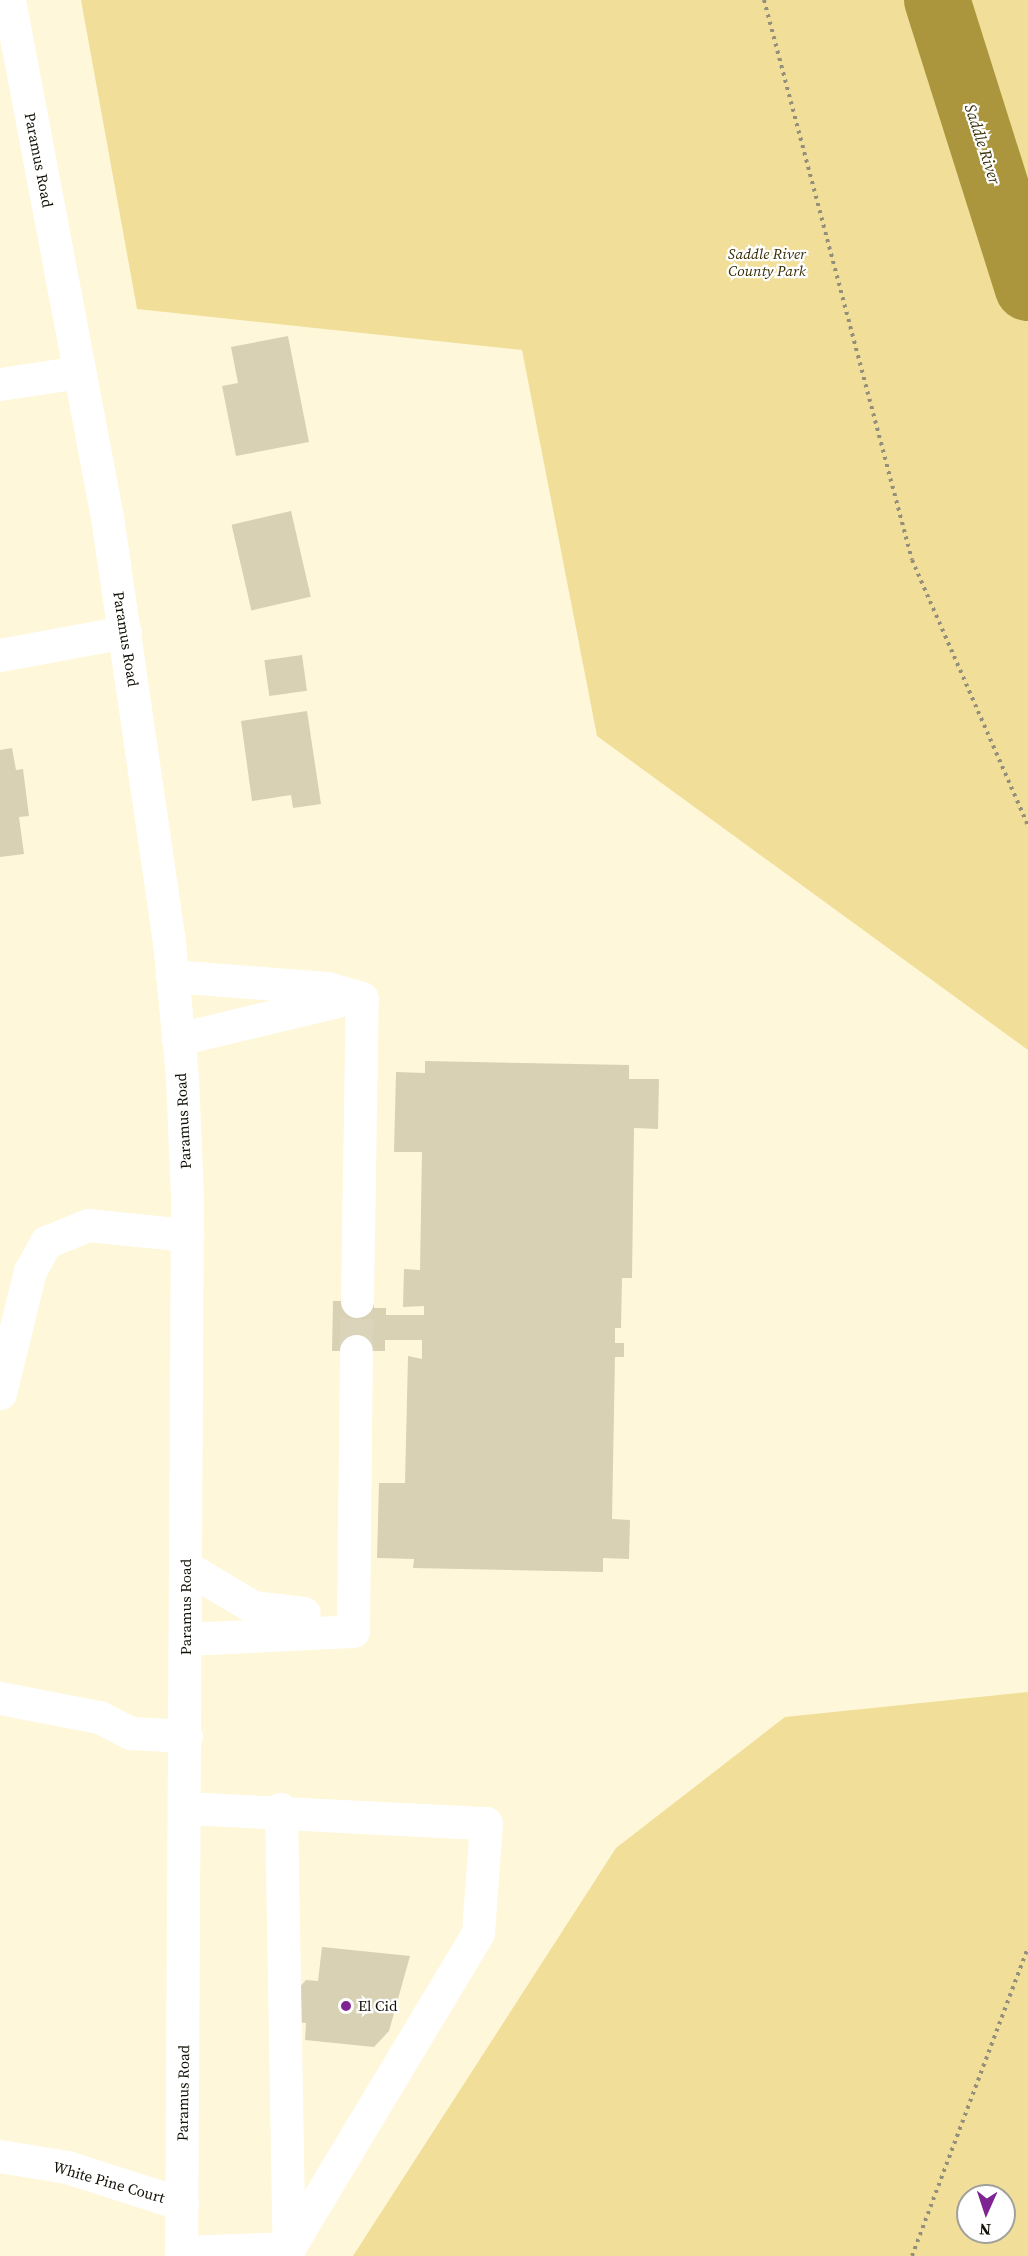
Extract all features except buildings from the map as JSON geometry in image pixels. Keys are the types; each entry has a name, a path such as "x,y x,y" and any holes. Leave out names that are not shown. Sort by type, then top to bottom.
{"main road":[{"name":"Paramus Road","path":"6,1 79,372 125,632 172,976 178,1040 187,1235 186,1736 181,2254"},
{"path":"0,384 79,372"},
{"path":"0,656 125,632"},
{"path":"172,976 296,985 362,998"},
{"path":"178,1040 304,1005 362,998"},
{"path":"357,1301 362,998"},
{"path":"0,1393 30,1271 46,1242 88,1225 187,1235"},
{"path":"353,1621 356,1350"},
{"path":"186,1567 249,1605 275,1614 353,1621"},
{"path":"186,1639 353,1621"},
{"path":"0,1698 99,1717 131,1733 186,1736"},
{"path":"185,1808 281,1809 486,1823 478,1933 289,2248"},
{"path":"281,1809 289,2248"},
{"name":"White Pine Court","path":"0,2156 67,2167 182,2204"},
{"path":"181,2254 289,2248"}],"path":[{"path":"764,0 912,560 1028,825"},
{"path":"912,2256 1028,1947"}],"green space":[{"name":"Saddle River County Park","path":"81,0 1028,0 1028,1050 597,736 522,350 137,309"},
{"path":"1028,1692 1028,2256 353,2256 616,1848 785,1717"}],"waterway":[{"name":"Saddle River","path":"937,0 1028,288"}],"tunnel":[{"path":"356,1351 357,1301"}],"place":[{"name":"El Cid","path":"346,2006"}]}
